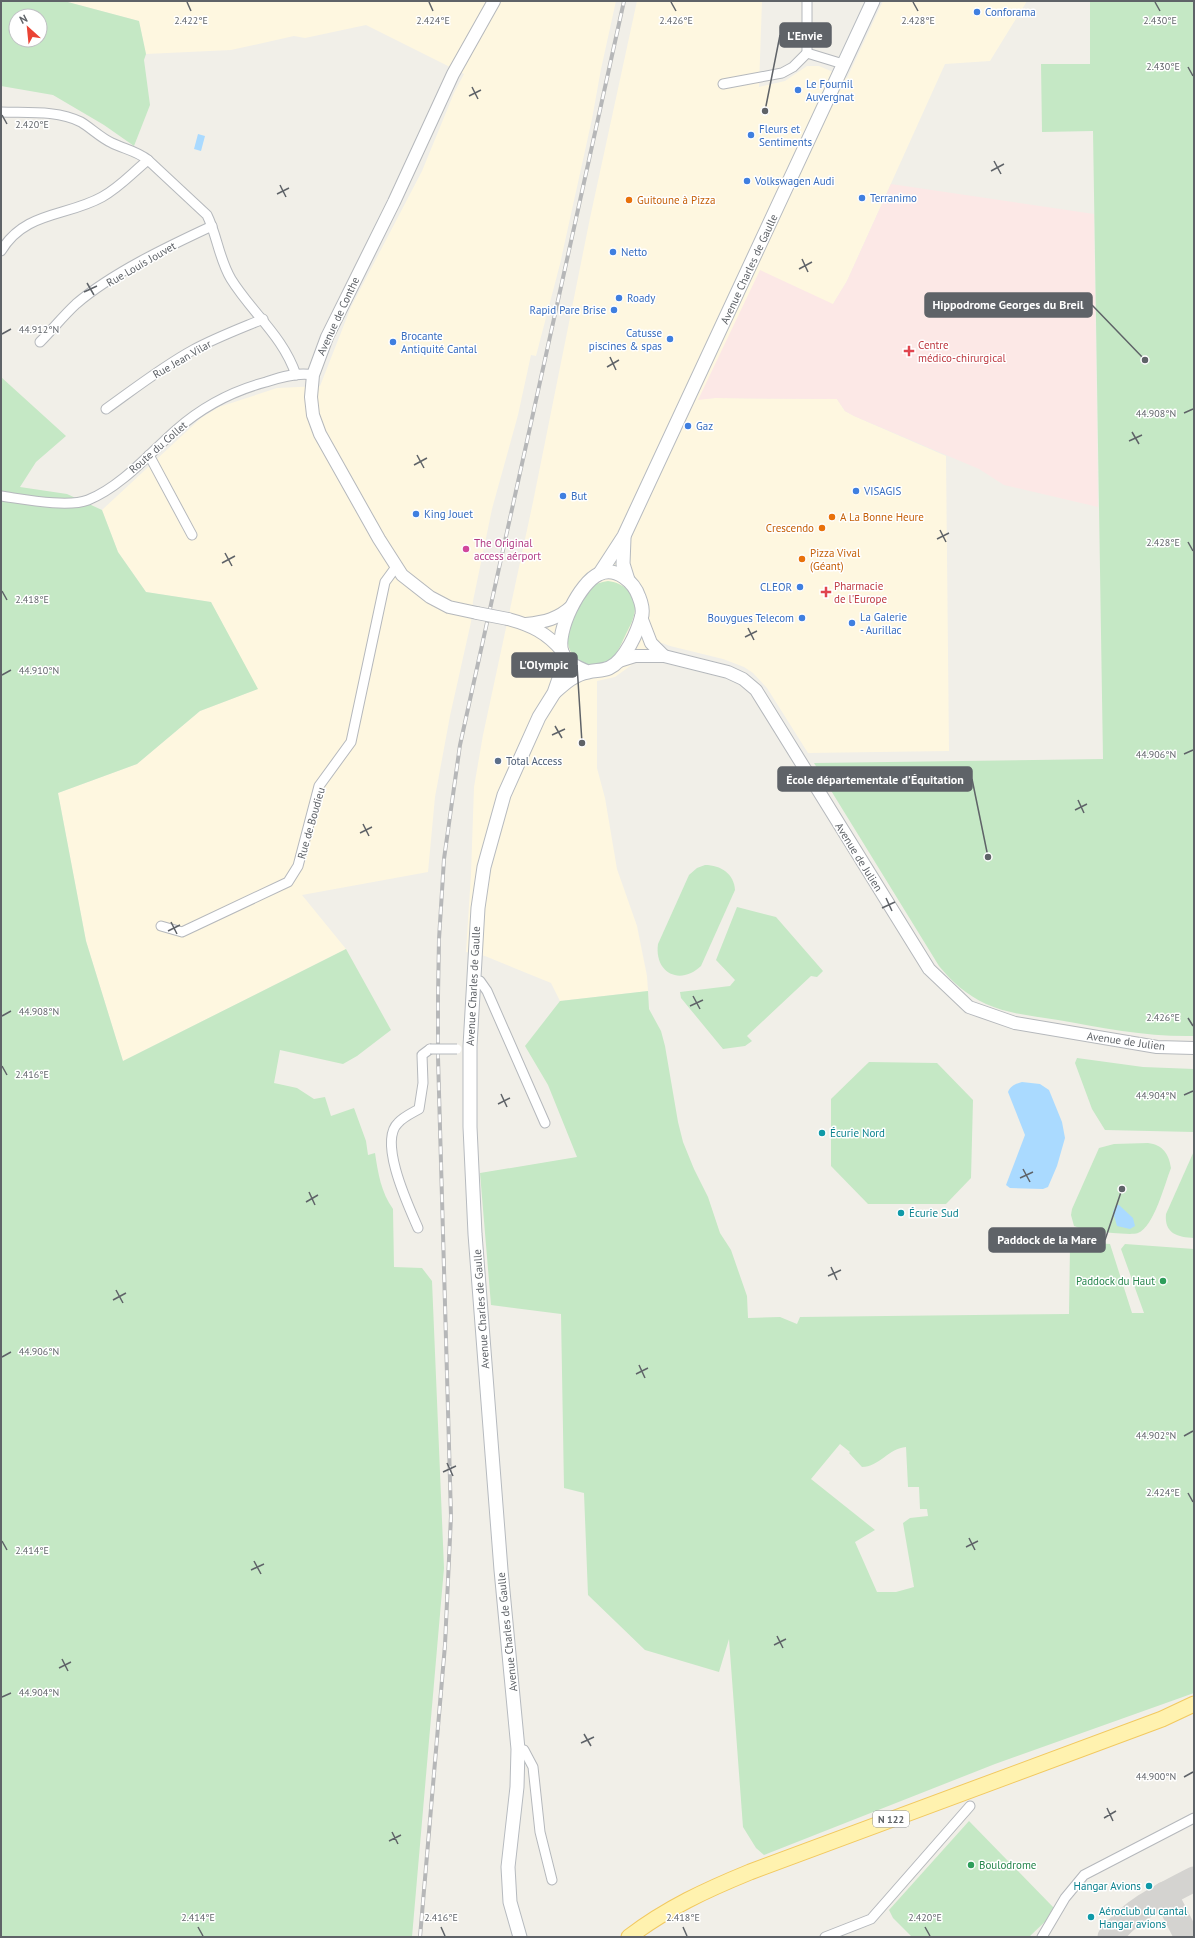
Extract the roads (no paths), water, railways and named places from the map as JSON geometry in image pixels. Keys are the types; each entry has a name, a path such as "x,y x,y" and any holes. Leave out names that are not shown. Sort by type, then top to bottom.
{"main road":[{"name":"Avenue Charles de Gaulle","path":"600,573 624,536 872,1"},
{"name":"Avenue Charles de Gaulle","path":"624,536 623,564 628,580"},
{"path":"600,573 615,573 628,580 638,595 641,606 641,617 626,652 619,661 609,668 596,672 588,672 573,665 563,653 561,640 562,629 573,605 583,589 600,573"},
{"name":"Avenue Charles de Gaulle","path":"554,694 561,673 563,653"},
{"name":"Avenue Charles de Gaulle","path":"520,1937 510,1902 508,1867 517,1787 518,1749 501,1570 475,1234 470,1127 470,1046 473,981 478,908 484,867 504,795 539,717 554,694 570,679 588,672"},
{"name":"N 122","path":"629,1937 675,1906 708,1889 1162,1719 1194,1704"},
{"path":"1162,1719 1194,1710"}],"street":[{"name":"Avenue de Conthe","path":"494,1 453,74 394,202 327,337 313,375 311,397 314,415 320,434 396,567 413,585 430,597 449,607 526,624 542,632 563,653"},
{"path":"723,84 782,73 793,67 807,53 807,1"},
{"path":"807,53 843,64"},
{"path":"1,112 46,113 69,118 81,123 111,143 140,154 148,160 207,215 229,276 287,352 296,375"},
{"path":"1,251 6,242 28,223 102,197 126,181 148,160"},
{"name":"Rue Louis Jouvet","path":"40,342 76,304 104,284 140,262 212,226"},
{"name":"Rue Jean Vilar","path":"106,409 151,376 192,351 263,319"},
{"name":"Route du Collet","path":"1,496 53,503 87,500 114,485 178,429 224,396 249,386 280,378 296,375 313,375"},
{"path":"149,455 192,536"},
{"name":"Rue de Boudieu","path":"162,926 182,932 288,882 298,866 319,786 352,742 385,582 396,567"},
{"name":"Avenue de Conthe","path":"526,624 551,620 562,615 573,605"},
{"path":"641,617 651,643 664,656"},
{"name":"Avenue de Julien","path":"619,661 635,656 664,656 728,672 743,679 756,690 929,969 969,1007 1015,1023 1157,1047 1194,1048"},
{"path":"473,981 480,981 487,991 545,1123"},
{"path":"418,1228 396,1175 391,1139 397,1123 419,1110 423,1083 422,1055 430,1050 457,1049 470,1046"},
{"path":"518,1749 524,1750 534,1767 540,1832 552,1880"},
{"path":"825,1937 870,1919 970,1806"},
{"path":"1042,1937 1065,1898 1084,1875 1194,1818"}],"water":[{"path":"198,134 205,136 201,151 194,149"},
{"path":"1022,1082 1040,1084 1049,1090 1062,1122 1065,1138 1057,1166 1048,1187 1043,1189 1010,1188 1006,1185 1025,1135 1008,1092 1012,1086"},
{"path":"1116,1205 1119,1205 1133,1218 1135,1226 1130,1229 1117,1226 1113,1212"}],"railway":[{"path":"420,1937 445,1645 451,1516 438,1057 439,939 444,859 460,745 624,1"}],"place":[{"name":"Conforama","path":"977,12"},
{"name":"Le Fournil Auvergnat","path":"798,90"},
{"name":"L'Envie","path":"765,111"},
{"name":"Fleurs et Sentiments","path":"751,135"},
{"name":"Volkswagen Audi","path":"747,181"},
{"name":"Terranimo","path":"862,198"},
{"name":"Guitoune à Pizza","path":"629,200"},
{"name":"Netto","path":"613,252"},
{"name":"Roady","path":"619,298"},
{"name":"Rapid Pare Brise","path":"614,310"},
{"name":"Catusse piscines & spas","path":"670,339"},
{"name":"Brocante Antiquité Cantal","path":"393,342"},
{"name":"Centre médico-chirurgical","path":"909,351"},
{"name":"Hippodrome Georges du Breil","path":"1145,360"},
{"name":"Gaz","path":"688,426"},
{"name":"VISAGIS","path":"856,491"},
{"name":"But","path":"563,496"},
{"name":"King Jouet","path":"416,514"},
{"name":"A La Bonne Heure","path":"832,517"},
{"name":"Crescendo","path":"822,528"},
{"name":"The Original access aérport","path":"466,549"},
{"name":"Pizza Vival (Géant)","path":"802,559"},
{"name":"CLEOR","path":"800,587"},
{"name":"Pharmacie de l'Europe","path":"826,592"},
{"name":"Bouygues Telecom","path":"802,618"},
{"name":"La Galerie - Aurillac","path":"852,623"},
{"name":"L'Olympic","path":"582,743"},
{"name":"Total Access","path":"498,761"},
{"name":"École départementale d'Équitation","path":"988,857"},
{"name":"Écurie Nord","path":"822,1133"},
{"name":"Paddock de la Mare","path":"1122,1189"},
{"name":"Écurie Sud","path":"901,1213"},
{"name":"Paddock du Haut","path":"1163,1281"},
{"name":"Boulodrome","path":"971,1865"},
{"name":"Hangar Avions","path":"1149,1886"},
{"name":"Aéroclub du cantal Hangar avions","path":"1091,1917"}]}
